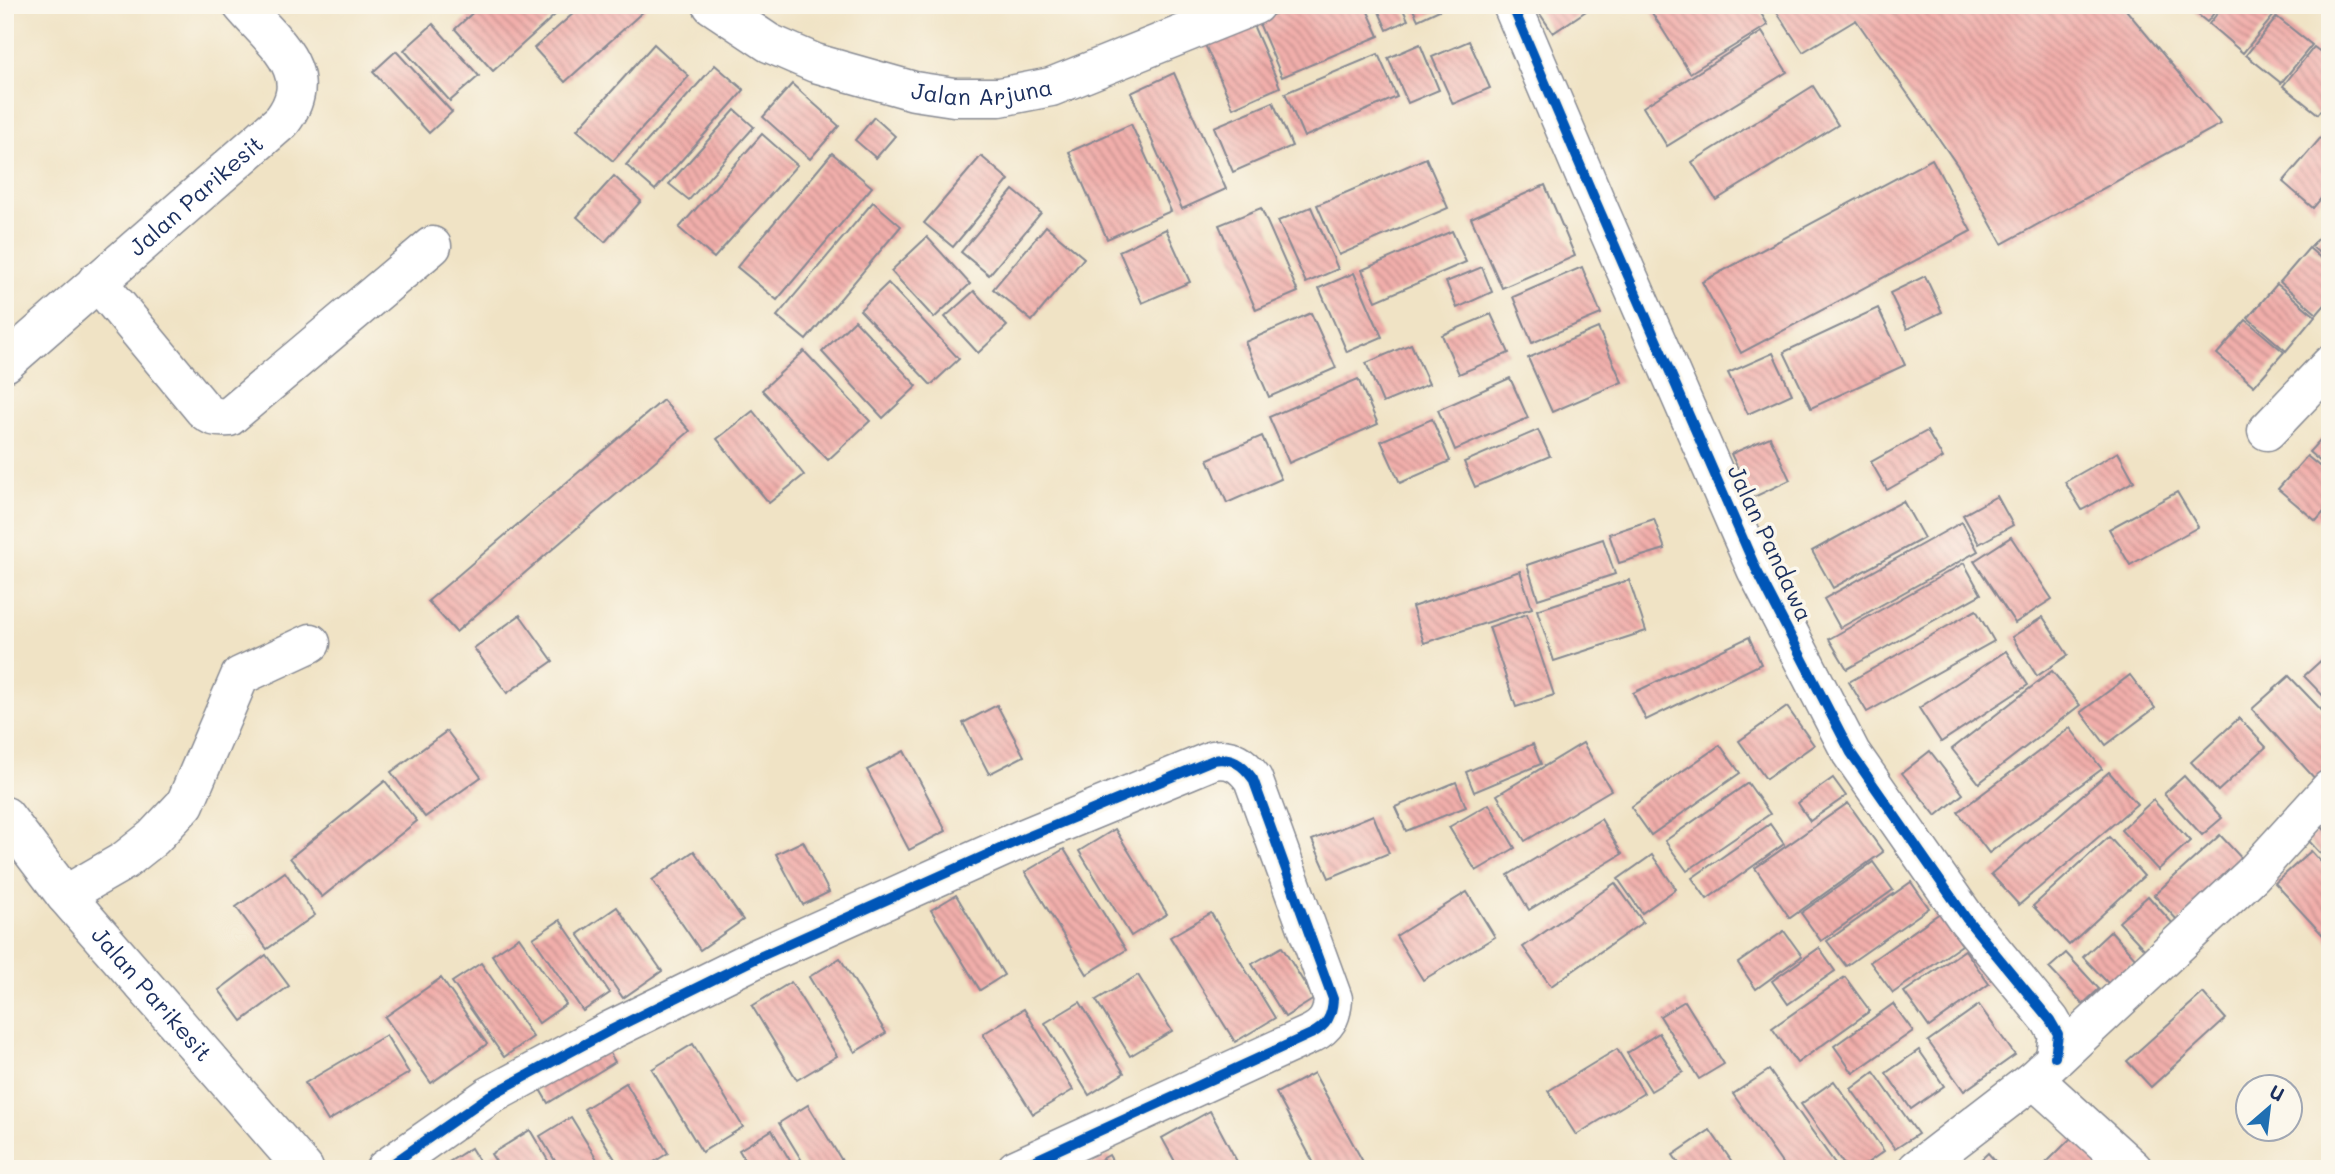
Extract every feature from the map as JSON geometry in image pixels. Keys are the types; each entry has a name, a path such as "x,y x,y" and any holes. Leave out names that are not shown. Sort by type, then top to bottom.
{"street":[{"name":"Jalan Parikesit","path":"5,363 282,121 294,105 297,86 294,68 242,5"},
{"name":"Jalan Arjuna","path":"712,5 769,43 815,63 914,91 954,97 1000,97 1051,88 1255,5"},
{"name":"Jalan Pandawa","path":"1512,5 1594,200 1756,569 1851,753 1966,918 2050,1020 2058,1034 2045,1068"},
{"path":"97,281 203,409 218,418 229,417 432,246"},
{"path":"2267,431 2330,365"},
{"path":"65,895 124,861 153,838 185,804 240,676 311,643"},
{"path":"385,1169 489,1096 611,1030 757,958 1022,839 1200,766 1224,758 1234,761 1245,768 1253,779 1333,999 1327,1023 1311,1034 1016,1169"},
{"path":"1917,1169 2045,1068 2252,875 2330,789"},
{"name":"Jalan Parikesit","path":"5,816 65,895 304,1169"},
{"path":"2045,1068 2133,1169"}],"building":[{"path":"481,5 566,5 493,71 455,29"},
{"path":"583,5 642,5 646,9 565,82 534,48"},
{"path":"1295,5 1365,5 1379,36 1282,77 1258,21"},
{"path":"1376,5 1401,5 1408,20 1387,30"},
{"path":"1411,5 1450,5 1418,20"},
{"path":"1547,5 1592,7 1553,33 1538,11"},
{"path":"1647,5 1756,5 1768,25 1690,73"},
{"path":"1772,5 2122,5 2221,124 2002,244 1960,169 1856,20 1803,52"},
{"path":"2186,5 2220,5 2207,22"},
{"path":"2224,5 2263,5 2275,14 2243,53 2209,24"},
{"path":"2277,17 2312,45 2281,83 2246,55"},
{"path":"1250,18 1280,87 1233,108 1202,38"},
{"path":"433,24 479,76 450,101 404,50"},
{"path":"1762,32 1787,72 1667,146 1643,107"},
{"path":"1469,41 1490,88 1453,104 1432,57"},
{"path":"654,44 689,76 613,161 577,130"},
{"path":"1420,44 1439,90 1408,103 1388,58"},
{"path":"2314,47 2330,59 2330,99 2318,114 2283,86"},
{"path":"396,51 452,112 429,133 373,72"},
{"path":"1378,54 1397,97 1304,137 1285,93"},
{"path":"715,65 744,90 655,190 626,165"},
{"path":"1174,73 1226,189 1182,209 1131,93"},
{"path":"792,84 839,126 810,159 763,117"},
{"path":"1813,86 1838,125 1716,200 1692,162"},
{"path":"1273,102 1292,146 1233,172 1214,127"},
{"path":"735,110 754,127 689,200 669,184"},
{"path":"874,117 895,136 876,158 855,140"},
{"path":"1131,124 1171,211 1107,239 1069,152"},
{"path":"762,134 797,165 714,258 679,228"},
{"path":"2323,135 2330,140 2330,188 2313,208 2283,182"},
{"path":"832,153 872,187 777,300 737,267"},
{"path":"981,156 1009,180 953,247 924,223"},
{"path":"1426,158 1448,208 1339,255 1317,205"},
{"path":"1932,159 1971,231 1741,353 1702,282"},
{"path":"614,176 641,201 605,242 577,217"},
{"path":"1545,185 1575,256 1502,288 1471,218"},
{"path":"1013,190 1041,213 989,275 961,252"},
{"path":"873,202 901,226 806,340 777,316"},
{"path":"1311,207 1338,269 1306,283 1278,221"},
{"path":"1261,208 1298,292 1256,310 1219,225"},
{"path":"2330,224 2330,262 2311,246"},
{"path":"1046,226 1084,258 1032,321 993,289"},
{"path":"1166,229 1190,282 1142,303 1119,251"},
{"path":"1452,231 1466,262 1376,301 1362,270"},
{"path":"927,237 970,284 934,318 891,271"},
{"path":"2309,248 2330,266 2330,299 2317,314 2280,282"},
{"path":"1482,267 1492,292 1457,308 1446,282"},
{"path":"1582,267 1601,314 1532,343 1513,297"},
{"path":"1354,273 1382,337 1347,352 1319,288"},
{"path":"1925,276 1942,312 1907,329 1890,293"},
{"path":"888,283 959,359 931,385 860,310"},
{"path":"2277,284 2315,316 2286,351 2248,318"},
{"path":"974,291 1007,326 978,353 945,317"},
{"path":"1878,308 1905,365 1811,408 1784,352"},
{"path":"1311,313 1336,368 1269,397 1245,342"},
{"path":"1491,314 1509,353 1459,374 1442,335"},
{"path":"855,320 917,386 883,418 822,352"},
{"path":"2246,320 2284,352 2254,386 2217,354"},
{"path":"1598,328 1622,382 1552,412 1528,358"},
{"path":"1411,344 1429,384 1383,403 1366,363"},
{"path":"804,351 870,421 828,460 762,390"},
{"path":"1773,353 1792,394 1748,414 1728,373"},
{"path":"1510,378 1528,418 1455,450 1438,410"},
{"path":"1358,379 1378,424 1289,463 1269,417"},
{"path":"663,400 690,431 456,632 428,601"},
{"path":"753,411 804,475 769,503 717,439"},
{"path":"1432,419 1450,461 1400,483 1381,441"},
{"path":"2330,429 2330,470 2309,452"},
{"path":"1538,430 1550,456 1475,487 1464,462"},
{"path":"1927,431 1943,458 1887,490 1871,462"},
{"path":"1262,436 1281,479 1227,503 1208,459"},
{"path":"1770,437 1790,480 1752,498 1731,454"},
{"path":"2118,452 2134,481 2082,510 2065,482"},
{"path":"2307,456 2330,475 2330,505 2316,521 2278,489"},
{"path":"2177,492 2198,527 2130,565 2109,529"},
{"path":"1997,496 2013,525 1979,544 1963,515"},
{"path":"1903,501 1924,538 1833,588 1812,551"},
{"path":"1654,519 1665,549 1619,563 1609,534"},
{"path":"1962,522 1978,551 1840,628 1824,599"},
{"path":"2011,537 2052,599 2015,623 1974,561"},
{"path":"1603,539 1615,574 1538,599 1527,565"},
{"path":"1964,563 1981,594 1847,669 1829,639"},
{"path":"1520,571 1532,608 1424,643 1412,607"},
{"path":"1629,580 1646,631 1554,661 1537,610"},
{"path":"1976,610 1994,641 1867,712 1849,682"},
{"path":"1527,614 1554,695 1516,707 1489,627"},
{"path":"520,615 553,661 507,693 474,648"},
{"path":"2043,617 2068,655 2037,676 2012,637"},
{"path":"1749,637 1761,664 1646,720 1633,693"},
{"path":"2006,651 2028,685 1941,742 1919,708"},
{"path":"2326,656 2330,660 2330,703 2304,676"},
{"path":"2052,671 2080,705 1979,783 1952,749"},
{"path":"2130,675 2155,708 2106,745 2081,712"},
{"path":"2289,676 2330,719 2330,769 2317,781 2252,709"},
{"path":"997,705 1024,756 989,774 963,723"},
{"path":"1787,707 1814,745 1766,779 1739,741"},
{"path":"2239,718 2266,747 2218,791 2191,762"},
{"path":"2070,728 2102,769 1989,853 1958,812"},
{"path":"447,731 481,777 425,817 391,772"},
{"path":"1583,743 1611,790 1525,841 1497,795"},
{"path":"1533,744 1541,764 1474,792 1466,772"},
{"path":"1720,745 1740,773 1651,835 1631,807"},
{"path":"904,751 946,831 909,850 867,770"},
{"path":"1930,751 1963,794 1936,816 1902,773"},
{"path":"2109,772 2137,804 2019,905 1991,874"},
{"path":"2184,776 2222,818 2202,835 2164,794"},
{"path":"1833,778 1846,796 1810,821 1798,803"},
{"path":"385,781 417,821 322,897 290,858"},
{"path":"1456,782 1466,807 1406,831 1395,807"},
{"path":"1748,783 1770,814 1687,871 1665,841"},
{"path":"2153,800 2190,841 2158,870 2121,830"},
{"path":"1848,803 1883,852 1790,918 1755,868"},
{"path":"1489,804 1515,848 1476,871 1449,827"},
{"path":"1373,815 1389,853 1329,878 1312,840"},
{"path":"1601,819 1622,854 1529,910 1508,875"},
{"path":"1770,824 1784,844 1707,899 1692,878"},
{"path":"2322,827 2330,836 2330,864 2308,840"},
{"path":"1115,829 1167,914 1131,936 1079,851"},
{"path":"2220,835 2245,862 2179,922 2154,895"},
{"path":"2109,837 2144,876 2069,945 2033,906"},
{"path":"803,841 829,892 803,905 776,854"},
{"path":"1064,849 1126,950 1087,974 1025,872"},
{"path":"694,851 743,920 700,950 652,880"},
{"path":"2311,851 2330,872 2330,943 2275,883"},
{"path":"1652,855 1676,889 1642,913 1618,879"},
{"path":"1873,862 1893,890 1821,941 1801,913"},
{"path":"285,872 315,915 267,949 236,907"},
{"path":"1911,882 1929,908 1846,966 1827,941"},
{"path":"1615,883 1643,922 1551,986 1523,947"},
{"path":"1467,892 1495,937 1423,980 1396,936"},
{"path":"956,895 1004,975 980,990 931,910"},
{"path":"2148,896 2174,925 2146,951 2119,922"},
{"path":"617,907 662,971 623,998 578,934"},
{"path":"1211,913 1275,1018 1235,1042 1170,937"},
{"path":"1940,913 1962,945 1893,993 1870,962"},
{"path":"560,920 610,993 583,1011 533,938"},
{"path":"1784,931 1802,956 1756,989 1738,963"},
{"path":"2111,931 2136,959 2109,984 2083,957"},
{"path":"519,937 566,1004 539,1023 492,955"},
{"path":"1282,947 1314,999 1285,1017 1252,964"},
{"path":"1819,948 1835,971 1788,1004 1772,981"},
{"path":"1965,950 1989,984 1929,1027 1904,992"},
{"path":"2066,953 2099,989 2083,1004 2049,968"},
{"path":"266,955 289,986 242,1021 219,990"},
{"path":"840,958 886,1033 855,1052 809,977"},
{"path":"481,963 533,1037 504,1057 452,982"},
{"path":"1138,975 1172,1031 1130,1056 1096,1000"},
{"path":"1845,977 1870,1011 1797,1063 1772,1028"},
{"path":"441,978 487,1044 431,1083 385,1017"},
{"path":"791,982 837,1056 797,1080 752,1006"},
{"path":"2203,993 2226,1019 2151,1087 2127,1061"},
{"path":"1685,1001 1724,1064 1699,1079 1660,1016"},
{"path":"1080,1002 1124,1073 1089,1095 1045,1023"},
{"path":"1893,1004 1913,1031 1853,1073 1834,1046"},
{"path":"1979,1005 2015,1055 1964,1091 1928,1041"},
{"path":"1024,1009 1073,1090 1033,1114 983,1034"},
{"path":"1659,1033 1683,1072 1651,1091 1627,1053"},
{"path":"386,1035 409,1073 328,1121 305,1083"},
{"path":"602,1039 615,1062 548,1103 534,1079"},
{"path":"693,1044 743,1127 702,1152 652,1069"},
{"path":"1617,1049 1644,1093 1576,1135 1548,1091"},
{"path":"1919,1050 1944,1086 1911,1109 1886,1073"},
{"path":"1769,1070 1839,1169 1786,1169 1733,1094"},
{"path":"1874,1072 1918,1134 1895,1149 1851,1089"},
{"path":"1314,1073 1367,1169 1317,1169 1276,1093"},
{"path":"1834,1081 1884,1151 1859,1169 1847,1169 1801,1104"},
{"path":"626,1083 668,1153 643,1169 621,1169 584,1109"},
{"path":"808,1105 847,1169 807,1169 779,1123"},
{"path":"1210,1111 1241,1169 1179,1169 1162,1138"},
{"path":"571,1117 603,1169 560,1169 540,1136"},
{"path":"530,1130 553,1169 501,1169 491,1154"},
{"path":"772,1130 795,1169 750,1169 739,1150"},
{"path":"1710,1130 1737,1169 1683,1169 1673,1155"},
{"path":"2072,1137 2103,1169 2050,1169 2045,1164"},
{"path":"471,1148 484,1169 438,1169"},
{"path":"1988,1153 2002,1169 1971,1169"},
{"path":"1109,1155 1117,1169 1084,1169"}],"cycle path":[{"path":"1512,5 1756,569 1851,753 1966,918 2050,1020 2058,1034 2055,1057"},
{"path":"385,1169 489,1096 611,1030 757,958 1022,839 1213,760 1236,763 1253,779 1333,999 1328,1020 1311,1034 1016,1169"}]}
